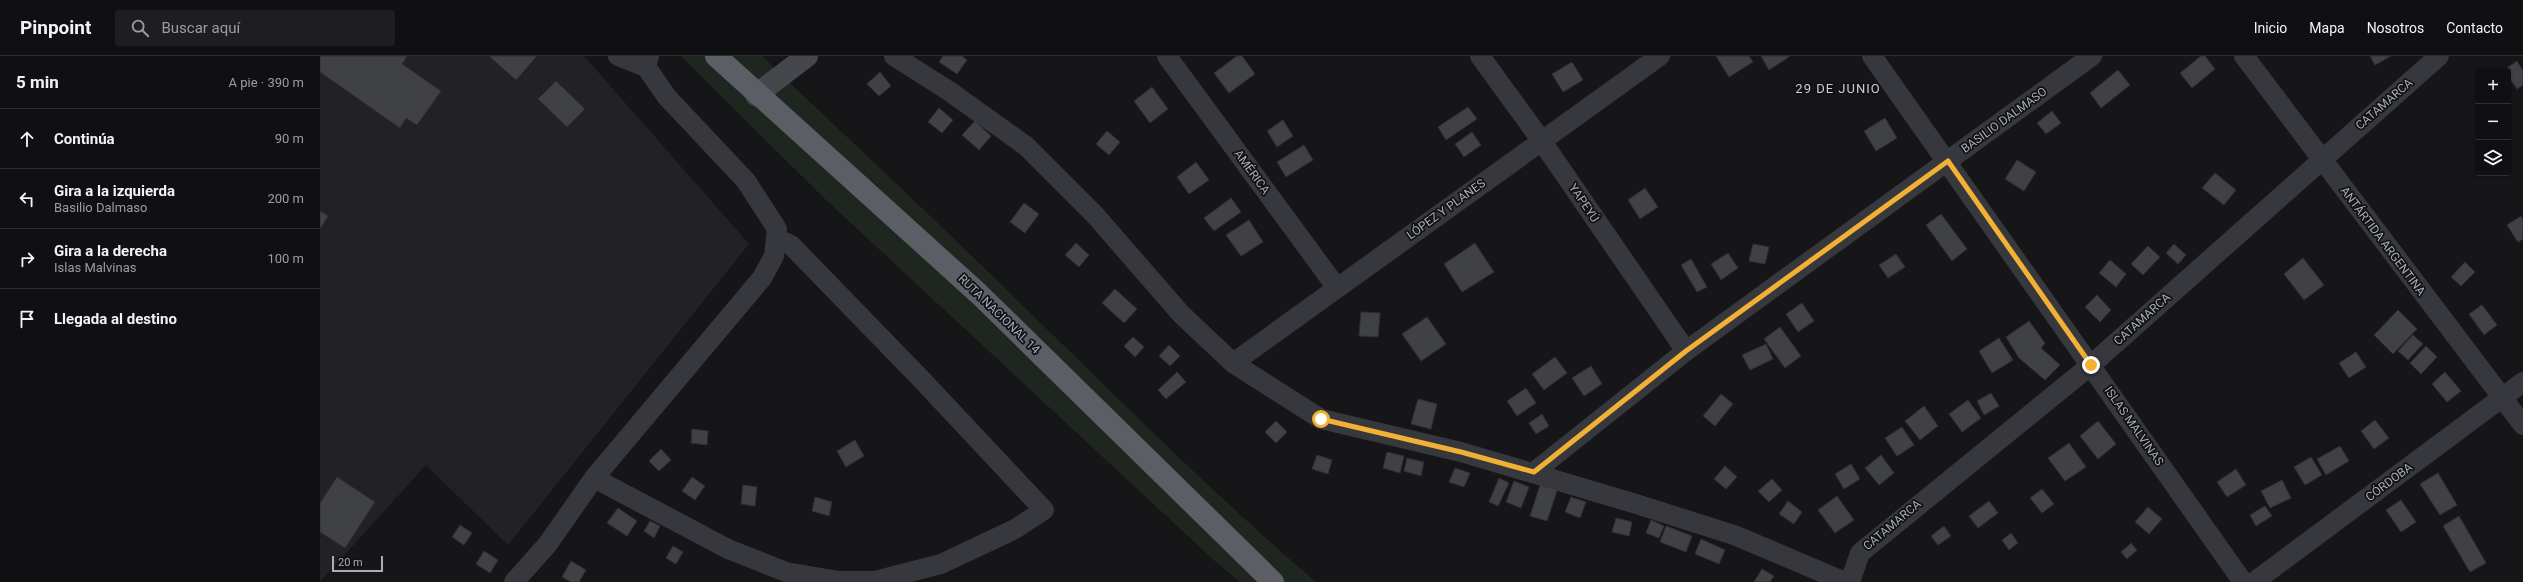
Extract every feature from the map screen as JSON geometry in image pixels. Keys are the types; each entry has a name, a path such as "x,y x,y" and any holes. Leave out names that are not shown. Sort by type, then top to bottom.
{"highway":[{"name":"RUTA NACIONAL 14","path":"716,56 756,95 979,294 1273,582"}],"main road":[{"path":"756,95 807,56"}],"street":[{"path":"514,582 547,545 594,478 762,278 774,256 778,239 777,229 746,181 667,97 647,62 618,56"},
{"path":"894,56 949,91 1026,146 1095,215 1181,314 1233,363 1321,419 1461,452 1534,472 1734,535 1845,582"},
{"name":"AMÉRICA","path":"1167,56 1337,288"},
{"name":"YAPEYÚ","path":"1480,56 1541,140 1686,351"},
{"name":"LÓPEZ Y PLANES","path":"1233,363 1541,140 1660,56"},
{"name":"ISLAS MALVINAS","path":"1872,56 1948,161 2243,582"},
{"name":"BASILIO DALMASO","path":"1534,472 1686,351 2092,56"},
{"name":"ANTÁRTIDA ARGENTINA","path":"2244,56 2523,425"},
{"name":"CATAMARCA","path":"1850,582 1860,553 2091,365 2321,159 2439,56"},
{"path":"594,478 735,552 786,572 839,581 875,581 941,564 1015,529 1044,510 924,381 791,245 778,239"},
{"name":"CÓRDOBA","path":"2254,582 2523,382"},
{"path":"1813,568 1836,565 1860,553"}],"shaded area":[{"path":"320,56 584,56 749,244 508,545 426,465 320,582"},
{"path":"681,56 762,56 954,238 1127,408 1239,514 1316,582 1240,582 1218,564 826,200"}],"building":[{"path":"320,56 407,56 402,64 441,91 417,125 406,118 400,128 320,72"},
{"path":"489,56 537,56 516,80"},
{"path":"943,56 962,56 967,60 957,74 939,62"},
{"path":"1237,56 1242,56 1255,74 1229,93 1214,73"},
{"path":"1716,56 1749,56 1753,62 1729,77"},
{"path":"1761,56 1789,56 1789,57 1769,70"},
{"path":"2201,56 2205,56 2215,69 2192,88 2180,73"},
{"path":"2370,56 2391,56 2375,65"},
{"path":"2517,61 2523,71 2523,85 2517,89 2511,80 2511,68 2507,68"},
{"path":"1572,62 1583,80 1563,92 1552,74"},
{"path":"2118,70 2130,85 2101,108 2090,93"},
{"path":"880,72 891,86 879,96 867,84"},
{"path":"556,81 585,109 567,127 538,99"},
{"path":"1152,87 1168,109 1150,123 1134,101"},
{"path":"1468,107 1477,119 1446,140 1438,127"},
{"path":"939,108 953,120 942,133 928,122"},
{"path":"2052,111 2061,123 2046,134 2037,123"},
{"path":"1885,118 1897,138 1876,151 1864,131"},
{"path":"1283,120 1293,136 1277,147 1267,131"},
{"path":"975,121 991,136 979,150 962,135"},
{"path":"1107,131 1120,142 1109,155 1096,144"},
{"path":"1472,132 1481,145 1464,157 1455,144"},
{"path":"1304,145 1313,160 1286,177 1277,162"},
{"path":"2017,160 2036,172 2024,191 2005,179"},
{"path":"1196,162 1209,180 1189,194 1177,177"},
{"path":"2215,173 2236,190 2224,205 2202,188"},
{"path":"1645,188 1658,207 1640,219 1628,200"},
{"path":"1231,198 1241,212 1214,231 1204,218"},
{"path":"1024,203 1039,214 1025,233 1010,222"},
{"path":"320,211 328,216 320,229"},
{"path":"1941,214 1967,249 1952,261 1926,225"},
{"path":"2521,216 2523,219 2523,239 2518,242 2507,225"},
{"path":"1249,220 1263,242 1241,256 1226,235"},
{"path":"1076,243 1089,255 1079,267 1065,255"},
{"path":"1475,243 1494,272 1462,292 1444,264"},
{"path":"1753,244 1769,247 1765,264 1749,261"},
{"path":"2174,244 2186,255 2178,264 2166,253"},
{"path":"2148,246 2160,257 2143,275 2131,264"},
{"path":"1728,253 1738,268 1721,280 1711,264"},
{"path":"1896,254 1905,267 1888,278 1879,265"},
{"path":"2303,258 2324,285 2304,300 2284,274"},
{"path":"1691,259 1707,287 1697,292 1681,265"},
{"path":"2110,260 2126,274 2116,287 2099,273"},
{"path":"2465,262 2475,272 2461,286 2451,277"},
{"path":"1115,289 1137,309 1124,323 1102,303"},
{"path":"2097,295 2111,310 2100,322 2085,307"},
{"path":"1802,303 1814,321 1798,332 1786,314"},
{"path":"2482,305 2497,325 2484,335 2469,314"},
{"path":"2398,310 2417,329 2393,354 2374,335"},
{"path":"1361,312 1380,313 1378,337 1359,336"},
{"path":"1427,317 1446,344 1421,361 1402,334"},
{"path":"2029,321 2045,343 2041,348 2060,365 2045,380 2019,358 2006,337"},
{"path":"1780,327 1801,356 1785,368 1764,339"},
{"path":"2413,335 2423,344 2408,360 2398,351"},
{"path":"1133,337 1144,347 1135,357 1124,346"},
{"path":"1999,338 2013,360 1992,373 1979,351"},
{"path":"1766,344 1773,359 1750,370 1742,355"},
{"path":"1169,345 1180,356 1170,366 1159,356"},
{"path":"2426,346 2437,357 2421,374 2410,363"},
{"path":"2356,352 2366,367 2349,378 2339,363"},
{"path":"1555,357 1567,373 1544,390 1532,374"},
{"path":"1591,366 1602,384 1584,396 1572,378"},
{"path":"1177,372 1186,382 1166,399 1158,390"},
{"path":"2445,372 2461,391 2447,402 2432,384"},
{"path":"1526,388 1536,403 1517,416 1507,401"},
{"path":"1991,393 1999,406 1984,415 1977,401"},
{"path":"1721,394 1733,404 1715,426 1703,416"},
{"path":"1418,399 1437,404 1431,429 1411,424"},
{"path":"1968,400 1981,418 1962,432 1949,414"},
{"path":"1924,406 1938,426 1920,440 1905,421"},
{"path":"1542,414 1549,426 1536,434 1529,423"},
{"path":"2375,420 2389,438 2374,449 2361,431"},
{"path":"1276,421 1287,432 1276,443 1265,432"},
{"path":"2098,421 2116,444 2098,459 2080,436"},
{"path":"1902,427 1914,445 1897,456 1885,438"},
{"path":"692,429 708,431 707,445 691,443"},
{"path":"855,440 864,456 846,467 837,451"},
{"path":"2069,443 2086,467 2065,481 2048,458"},
{"path":"2340,446 2349,461 2326,475 2317,459"},
{"path":"661,449 671,460 659,471 649,461"},
{"path":"1387,452 1404,456 1400,473 1383,468"},
{"path":"1317,455 1332,460 1328,474 1312,469"},
{"path":"1881,455 1894,473 1879,485 1865,468"},
{"path":"2311,457 2322,475 2305,485 2294,467"},
{"path":"1407,458 1424,462 1421,476 1404,471"},
{"path":"1851,464 1860,479 1844,489 1835,474"},
{"path":"1725,466 1737,477 1726,489 1714,479"},
{"path":"1455,468 1470,473 1464,487 1449,482"},
{"path":"2236,469 2246,485 2227,497 2217,482"},
{"path":"2438,473 2457,505 2440,515 2420,484"},
{"path":"337,477 375,502 345,548 320,532 320,503"},
{"path":"692,477 705,486 695,500 682,491"},
{"path":"1499,478 1509,483 1498,506 1489,502"},
{"path":"1772,479 1782,490 1769,502 1758,491"},
{"path":"2282,480 2291,498 2270,508 2261,491"},
{"path":"1514,481 1529,487 1521,508 1506,502"},
{"path":"1541,482 1558,488 1547,521 1530,516"},
{"path":"743,485 757,487 755,506 741,504"},
{"path":"2042,489 2054,504 2042,513 2030,498"},
{"path":"1837,496 1854,520 1835,533 1818,510"},
{"path":"815,497 832,502 829,516 812,511"},
{"path":"1571,497 1586,502 1580,518 1565,512"},
{"path":"2401,500 2416,522 2401,532 2386,510"},
{"path":"1788,501 1802,512 1794,524 1779,514"},
{"path":"1989,501 1998,513 1978,528 1969,516"},
{"path":"2265,506 2272,516 2256,526 2250,515"},
{"path":"2148,507 2162,519 2149,534 2135,522"},
{"path":"618,508 637,521 627,536 607,523"},
{"path":"2459,516 2486,563 2470,572 2443,526"},
{"path":"1616,518 1632,522 1629,536 1612,532"},
{"path":"1651,520 1664,526 1659,538 1646,533"},
{"path":"650,521 660,526 654,538 644,531"},
{"path":"460,525 472,533 464,545 452,537"},
{"path":"1666,526 1692,536 1686,552 1660,542"},
{"path":"1944,526 1951,536 1938,545 1931,536"},
{"path":"2011,533 2018,543 2009,550 2002,540"},
{"path":"1701,539 1725,550 1719,564 1695,554"},
{"path":"2131,543 2137,550 2127,559 2121,552"},
{"path":"673,546 683,552 676,564 666,558"},
{"path":"484,551 498,560 490,573 476,564"},
{"path":"571,561 586,570 579,582 571,582 562,577"},
{"path":"1762,569 1774,576 1770,582 1754,582"}],"district":[{"name":"29 DE JUNIO","path":"1838,88"}],"route":[{"path":"1321,419 1461,452 1534,472 1686,351 1948,161 2091,365"}]}
